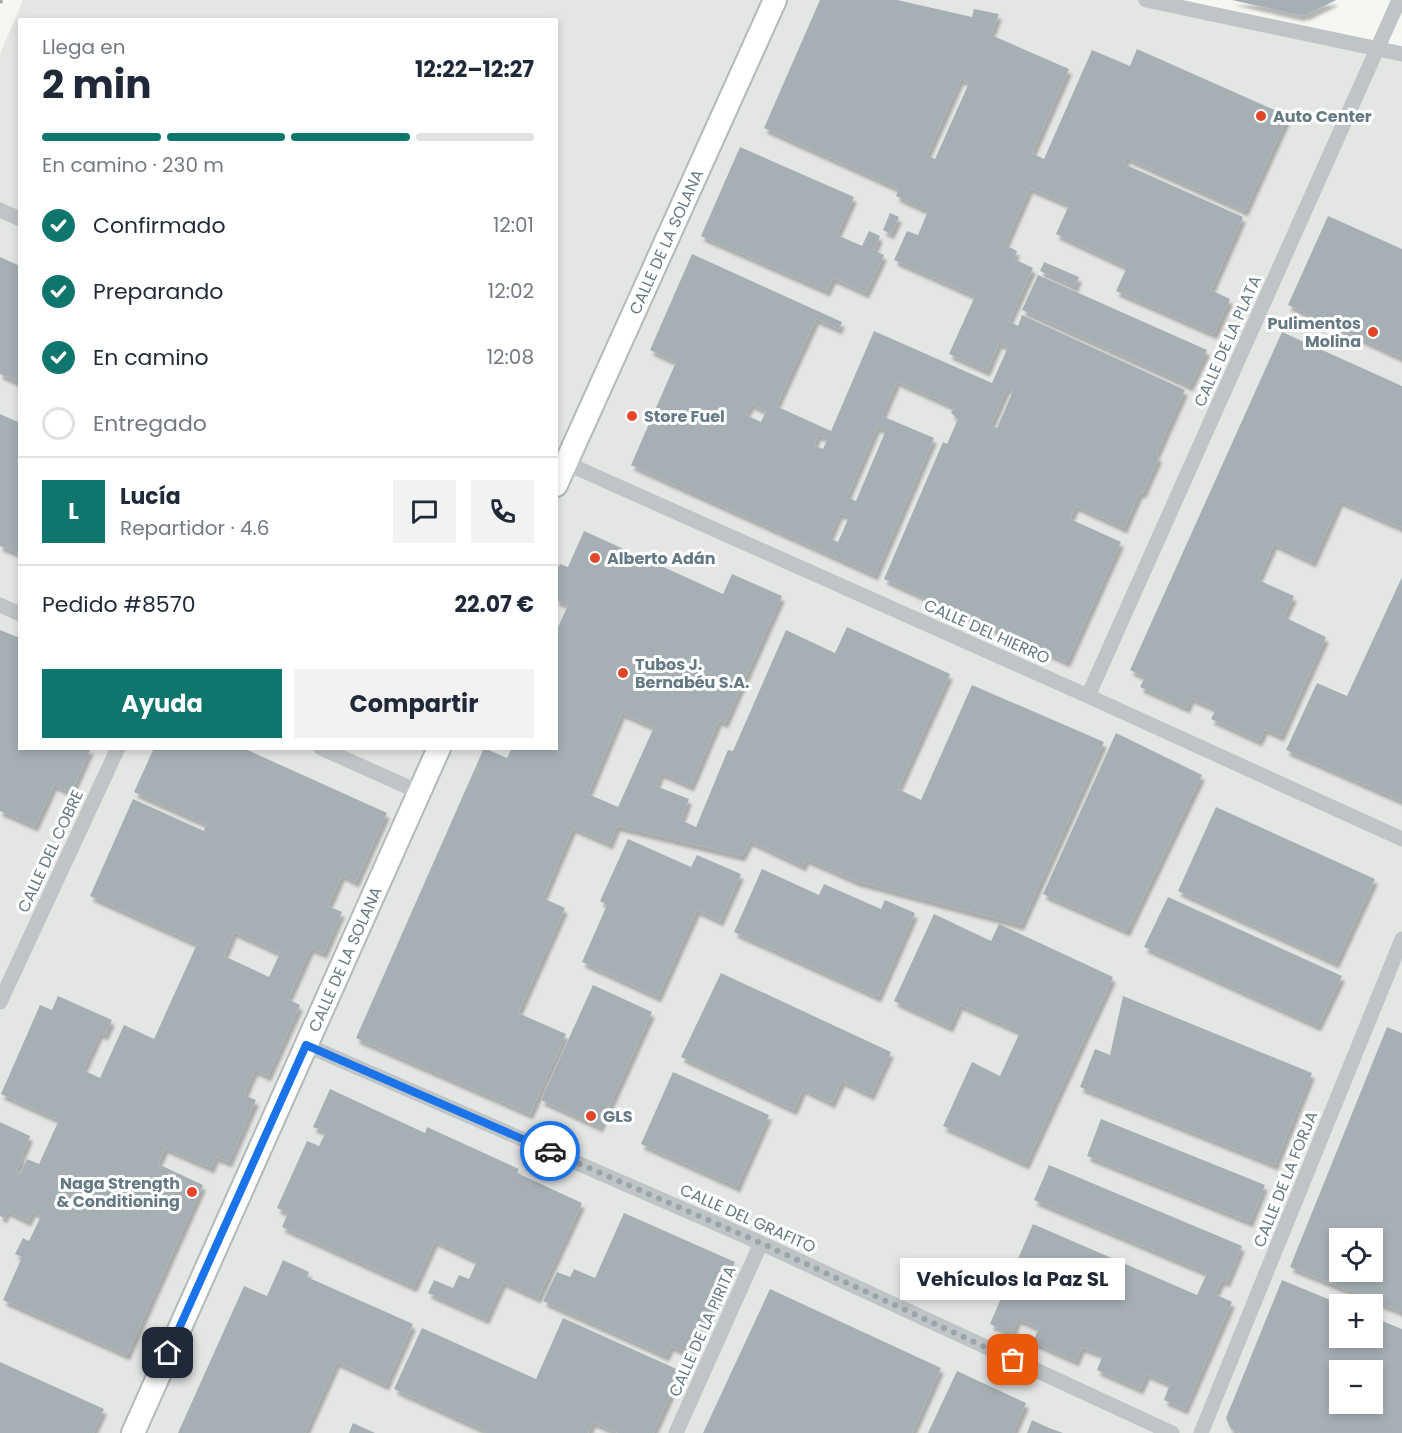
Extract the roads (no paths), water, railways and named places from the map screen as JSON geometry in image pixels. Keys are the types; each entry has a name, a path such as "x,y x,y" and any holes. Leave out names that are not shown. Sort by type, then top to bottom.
{"street":[{"name":"CALLE DE LA SOLANA","path":"561,461 775,0"},
{"name":"CALLE DE LA PLATA","path":"1088,696 1399,0"},
{"path":"1155,1 1402,54"},
{"path":"0,210 18,218"},
{"name":"CALLE DEL HIERRO","path":"561,461 1402,839"},
{"path":"0,605 18,613"},
{"name":"CALLE DEL COBRE","path":"0,1002 117,750"},
{"path":"325,750 419,792"},
{"name":"CALLE DE LA SOLANA","path":"133,1433 438,750"},
{"name":"CALLE DE LA FORJA","path":"1201,1433 1402,939"},
{"name":"CALLE DEL GRAFITO","path":"306,1045 761,1243 1172,1433"},
{"name":"CALLE DE LA PIRITA","path":"676,1433 761,1243"}],"place":[{"name":"Auto Center","path":"1261,116"},
{"name":"Pulimentos Molina","path":"1373,332"},
{"name":"Store Fuel","path":"632,416"},
{"name":"Alberto Adán","path":"595,558"},
{"name":"Tubos J. Bernabéu S.A.","path":"623,673"},
{"name":"GLS","path":"591,1116"},
{"name":"Naga Strength & Conditioning","path":"192,1192"},
{"name":"Vehículos la Paz SL","path":"1013,1360"}]}
